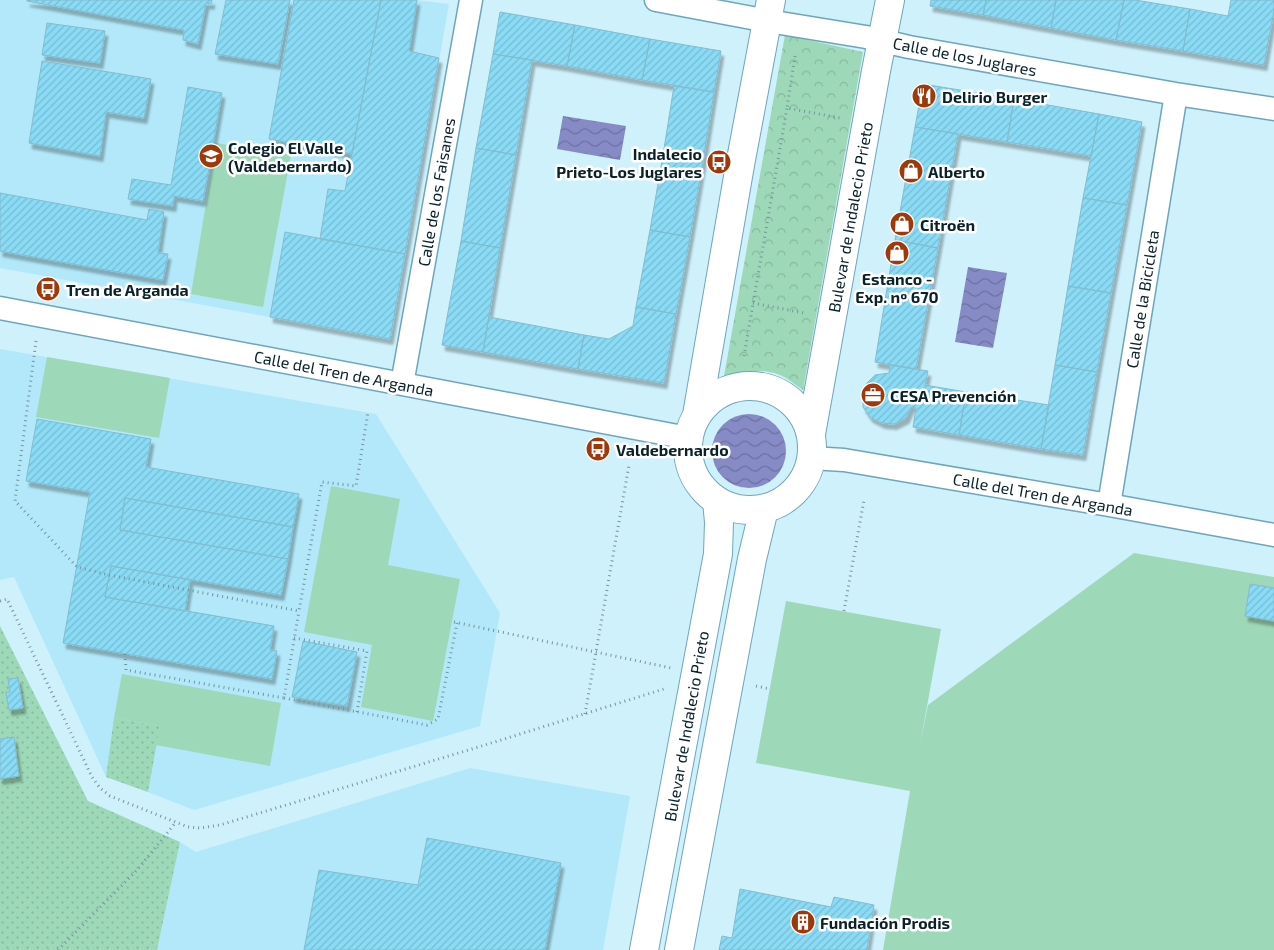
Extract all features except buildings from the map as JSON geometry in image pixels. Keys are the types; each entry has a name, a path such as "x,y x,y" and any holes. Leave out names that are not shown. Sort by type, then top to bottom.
{"street":[{"name":"Calle de los Faisanes","path":"402,384 471,0"},
{"name":"Calle de los Juglares","path":"656,0 770,10 909,47 1176,94 1274,109"},
{"name":"Bulevar de Indalecio Prieto","path":"811,446 890,0"},
{"path":"693,427 707,402 720,393 752,386 768,389 783,395 796,406 805,419 811,446 807,472 800,485 790,496 778,504 764,509 739,510 717,501 705,492 696,480 690,467 687,452 770,10"},
{"name":"Calle de la Bicicleta","path":"1109,505 1176,94"},
{"name":"Calle del Tren de Arganda","path":"0,308 402,384 693,427"},
{"name":"Calle del Tren de Arganda","path":"811,446 844,460 1274,535"},
{"name":"Bulevar de Indalecio Prieto","path":"644,950 718,554 717,501"},
{"name":"Bulevar de Indalecio Prieto","path":"679,950 752,559 764,509"}],"path":[{"path":"744,356 795,56"},
{"path":"787,108 840,118 838,128"},
{"path":"753,303 804,313 802,322"},
{"path":"36,341 15,501 76,567 299,611"},
{"path":"284,698 322,482 356,486 368,412"},
{"path":"585,714 629,465"},
{"path":"844,611 864,500"},
{"path":"0,601 7,600 92,777 100,788 110,796 188,827 200,828 220,825 672,687"},
{"path":"125,654 126,670 427,725 438,719 455,622 674,669"},
{"path":"294,638 367,651 357,712"},
{"path":"755,686 770,689"},
{"path":"58,950 138,869 176,822"}],"shaded area":[{"name":"Colegio El Valle (Valdebernardo)","path":"0,0 416,0 449,4 390,339 0,268"},
{"path":"0,349 376,414 500,613 480,726 194,810 106,777 14,577 0,580"},
{"path":"470,768 630,796 603,950 157,950 180,842 196,852"}],"green space":[{"path":"785,35 863,52 803,390 786,378 771,372 748,372 724,376"},
{"path":"216,143 291,155 263,307 191,294"},
{"path":"47,357 170,378 159,438 36,417"},
{"path":"331,486 400,499 388,565 460,579 433,721 361,707 372,645 304,632"},
{"path":"1134,553 1274,577 1274,950 883,950 910,791 756,763 786,601 941,629 920,745 928,705"},
{"path":"0,626 88,801 180,842 157,950 0,950"},
{"path":"122,674 281,703 270,766 156,745 160,726 114,718"},
{"path":"114,718 160,726 148,792 106,777"}],"water":[{"path":"563,116 626,126 620,160 557,149"},
{"path":"968,267 1007,273 993,348 955,342"},
{"path":"749,414 763,417 775,425 783,437 786,451 783,465 775,477 763,485 749,488 735,485 723,477 715,465 712,451 715,437 723,425 735,417"}],"place":[{"name":"Delirio Burger","path":"924,96"},
{"name":"Colegio El Valle (Valdebernardo)","path":"211,156"},
{"name":"Indalecio Prieto-Los Juglares","path":"719,162"},
{"name":"Alberto","path":"911,171"},
{"name":"Citroën","path":"902,224"},
{"name":"Estanco - Exp. nº 670","path":"897,253"},
{"name":"Tren de Arganda","path":"48,289"},
{"name":"CESA Prevención","path":"873,395"},
{"name":"Valdebernardo","path":"598,449"},
{"name":"Fundación Prodis","path":"803,922"}]}
